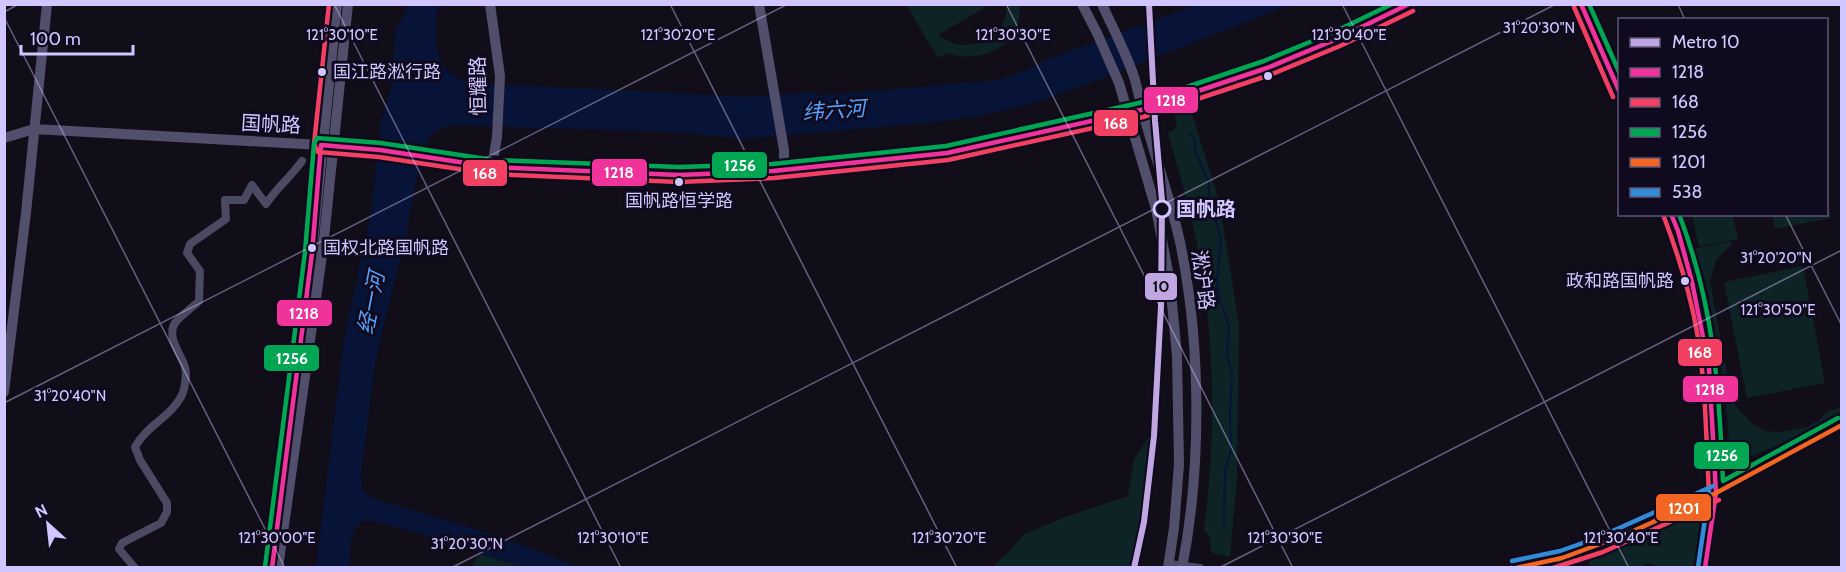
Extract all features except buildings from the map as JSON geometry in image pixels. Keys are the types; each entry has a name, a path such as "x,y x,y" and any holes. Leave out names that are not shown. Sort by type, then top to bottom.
{"main road":[{"path":"4,392 47,4"},
{"path":"272,567 312,253 321,145 337,4"},
{"path":"278,567 323,248 348,4"},
{"name":"恒耀路","path":"490,4 500,76 492,167"},
{"path":"759,4 783,141 784,170"},
{"name":"淞沪路","path":"1082,4 1119,83 1156,209 1174,319 1179,392 1179,464 1174,528 1168,566"},
{"name":"淞沪路","path":"1102,4 1134,78 1141,110 1179,240 1191,316 1195,465 1183,567"},
{"name":"国帆路","path":"333,146 380,150 492,167 679,176 784,170 948,153 1141,110 1267,68 1410,4"},
{"name":"国帆路","path":"4,138 34,129 321,145"}],"street":[{"path":"1581,4 1618,89"},
{"name":"国帆路","path":"321,145 333,146"},
{"path":"135,567 119,549 122,543 161,523 168,512 167,503 140,460 135,447 140,437 177,403 183,393 186,369 174,343 173,330 175,322 199,301 201,286 200,271 187,253 190,244 226,219 225,200 244,200 252,185 266,204 276,188 289,180 302,161"},
{"path":"1672,216 1692,282 1709,368 1716,493 1706,567"},
{"path":"1514,567 1562,558 1600,545 1716,493 1842,425"},
{"path":"1168,566 1200,567"}],"green space":[{"path":"906,5 989,5 938,35 961,44 983,42 993,36 1005,18 1007,5 1020,5 1020,8 1015,32 1009,40 994,51 966,57 947,53 938,58"},
{"path":"1190,108 1219,200 1239,324 1237,479 1230,557 1211,551 1210,537 1204,530 1211,455 1210,341 1194,230 1168,133 1177,127 1174,112"},
{"path":"1828,202 1831,218 1775,229 1772,216 1828,216"},
{"path":"1692,216 1733,216 1738,239 1699,246"},
{"path":"1730,241 1732,244 1716,260 1710,281 1730,390 1736,407 1753,424 1766,431 1779,432 1807,427 1828,411 1842,407 1841,411 1835,415 1784,442 1755,455 1733,459 1730,456 1725,392 1707,287 1694,249"},
{"path":"1803,266 1825,383 1747,398 1724,282"},
{"path":"1155,437 1150,503 1138,567 992,567 1023,535 1065,517 1128,496 1134,459 1148,438"},
{"path":"1684,518 1696,521 1704,531 1701,563 1695,562 1694,567 1657,567 1646,564 1641,567 1584,568 1590,566 1587,559"},
{"path":"479,554 524,567 471,568"}],"water":[{"path":"407,5 438,5 436,41 441,61 448,70 469,83 751,97 817,92 818,96 999,80 1025,71 1048,59 1197,5 1289,5 1085,85 1027,105 984,115 926,123 743,139 675,132 453,125 438,130 422,149 406,234 375,362 361,474 362,488 372,498 498,536 579,567 524,567 408,530 373,521 363,521 357,526 351,539 349,567 316,568 343,345 371,213 381,123 391,87 395,31 407,11"}],"waterway":[{"path":"1190,133 1209,182 1209,199 1221,239 1218,293 1229,326 1227,353 1232,374 1231,451 1225,471 1224,525"}],"metro line":[{"name":"10","path":"1134,568 1144,522 1154,436 1161,306 1162,201 1149,4"}],"transit line":[{"name":"168","path":"329,4 314,144 318,152 379,157 492,174 679,182 774,178 948,160 1143,117 1270,75 1340,46 1413,11"},
{"name":"1256","path":"265,567 305,252 314,144 317,138 381,143 493,160 679,167 772,164 946,146 1139,103 1264,61 1334,32 1392,4"},
{"name":"1218","path":"272,568 312,253 321,145 380,150 492,167 679,175 773,171 947,153 1141,110 1267,68 1337,39 1409,4"},
{"name":"1218","path":"1581,4 1618,88"},
{"name":"1256","path":"1589,4 1618,69"},
{"name":"168","path":"1574,7 1613,97"},
{"name":"1218","path":"1672,216 1692,282 1709,367 1716,493 1705,568"},
{"name":"1256","path":"1680,216 1700,281 1713,346 1723,481 1838,418"},
{"name":"168","path":"1664,217 1683,274 1697,332 1704,392 1709,493"},
{"name":"1201","path":"1516,568 1562,558 1627,534 1716,493 1842,425"},
{"name":"538","path":"1512,561 1560,551 1597,538 1713,486"},
{"name":"538","path":"1698,567 1709,492"},
{"name":"168","path":"1553,568 1603,552 1719,500"}],"place":[{"name":"国江路淞行路","path":"322,72"},
{"name":"国帆路恒学路","path":"679,182"},
{"name":"国帆路","path":"1162,209"},
{"name":"国权北路国帆路","path":"312,248"},
{"name":"政和路国帆路","path":"1685,281"}],"water label":[{"name":"纬六河","path":"834,110"},
{"name":"经一河","path":"371,303"}]}
